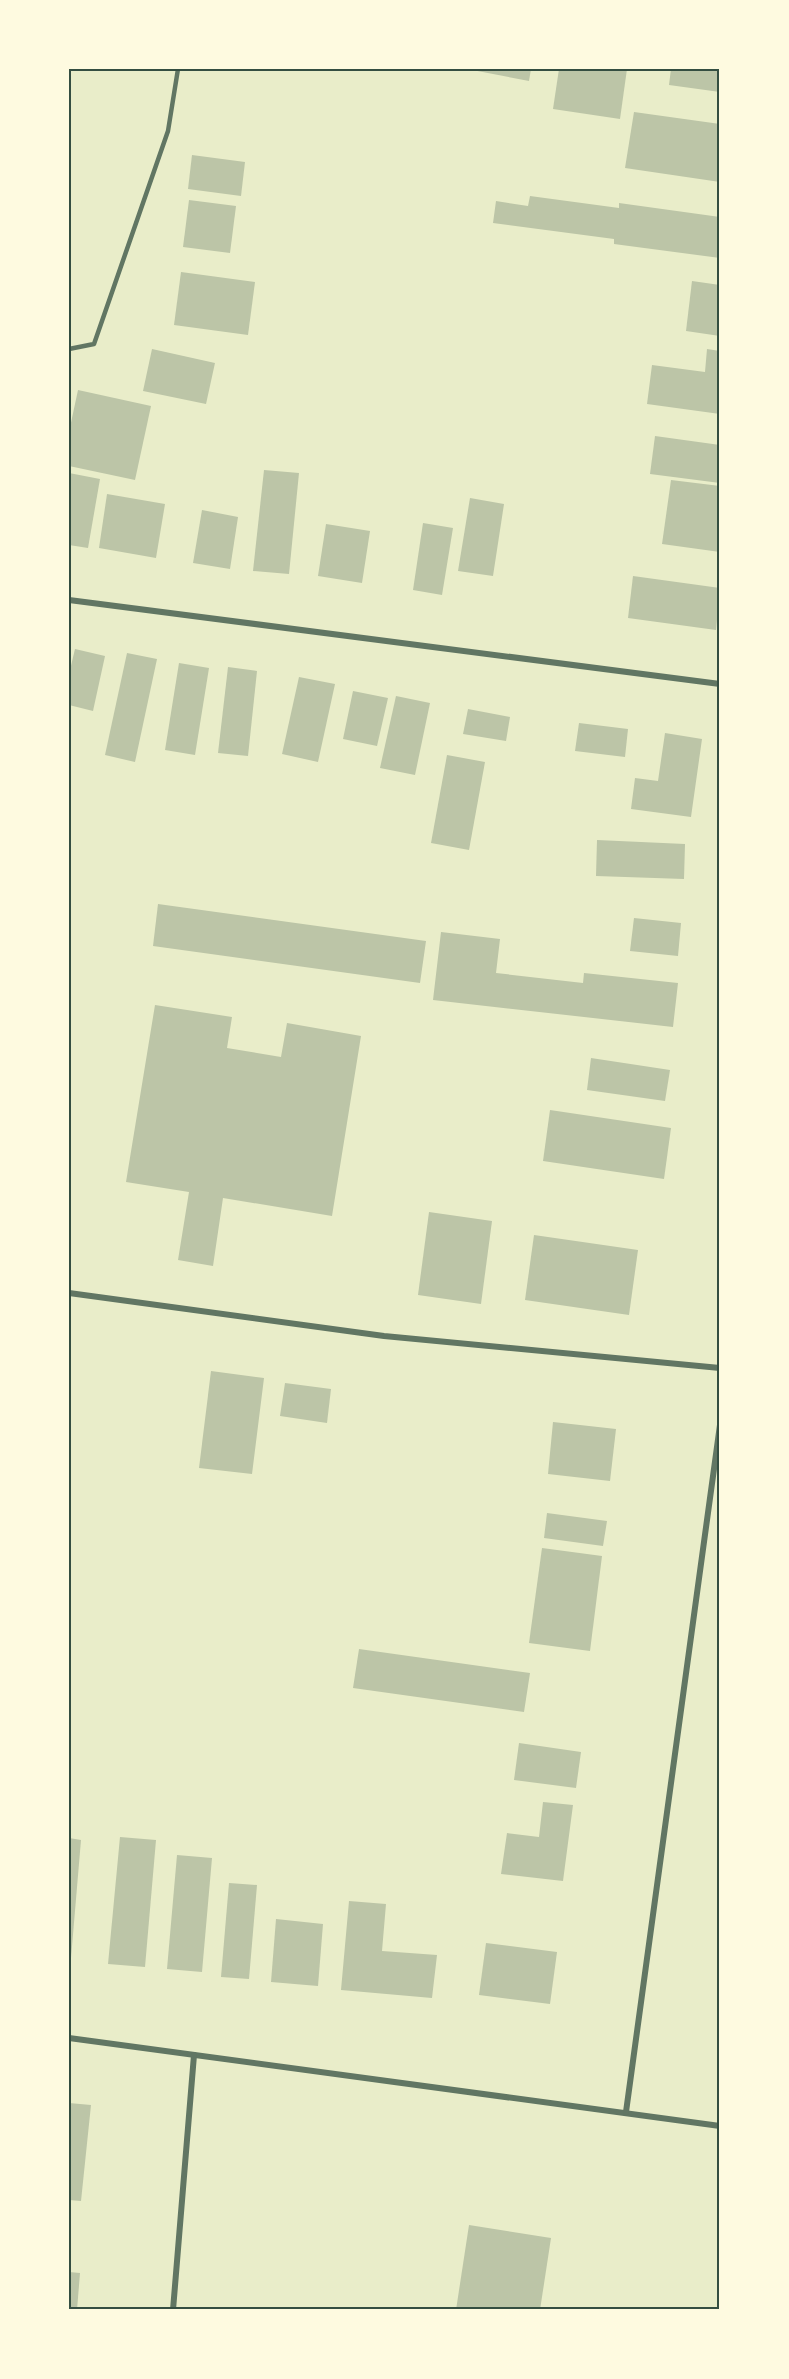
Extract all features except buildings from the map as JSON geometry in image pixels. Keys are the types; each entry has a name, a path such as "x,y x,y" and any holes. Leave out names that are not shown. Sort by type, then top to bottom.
{"street":[{"path":"69,600 720,684"},
{"path":"69,1293 384,1336 720,1368"},
{"path":"626,2112 720,1425"},
{"path":"69,2038 720,2126"},
{"path":"172,2310 194,2055"}],"lane":[{"path":"69,349 94,344 168,131 178,69"}]}
